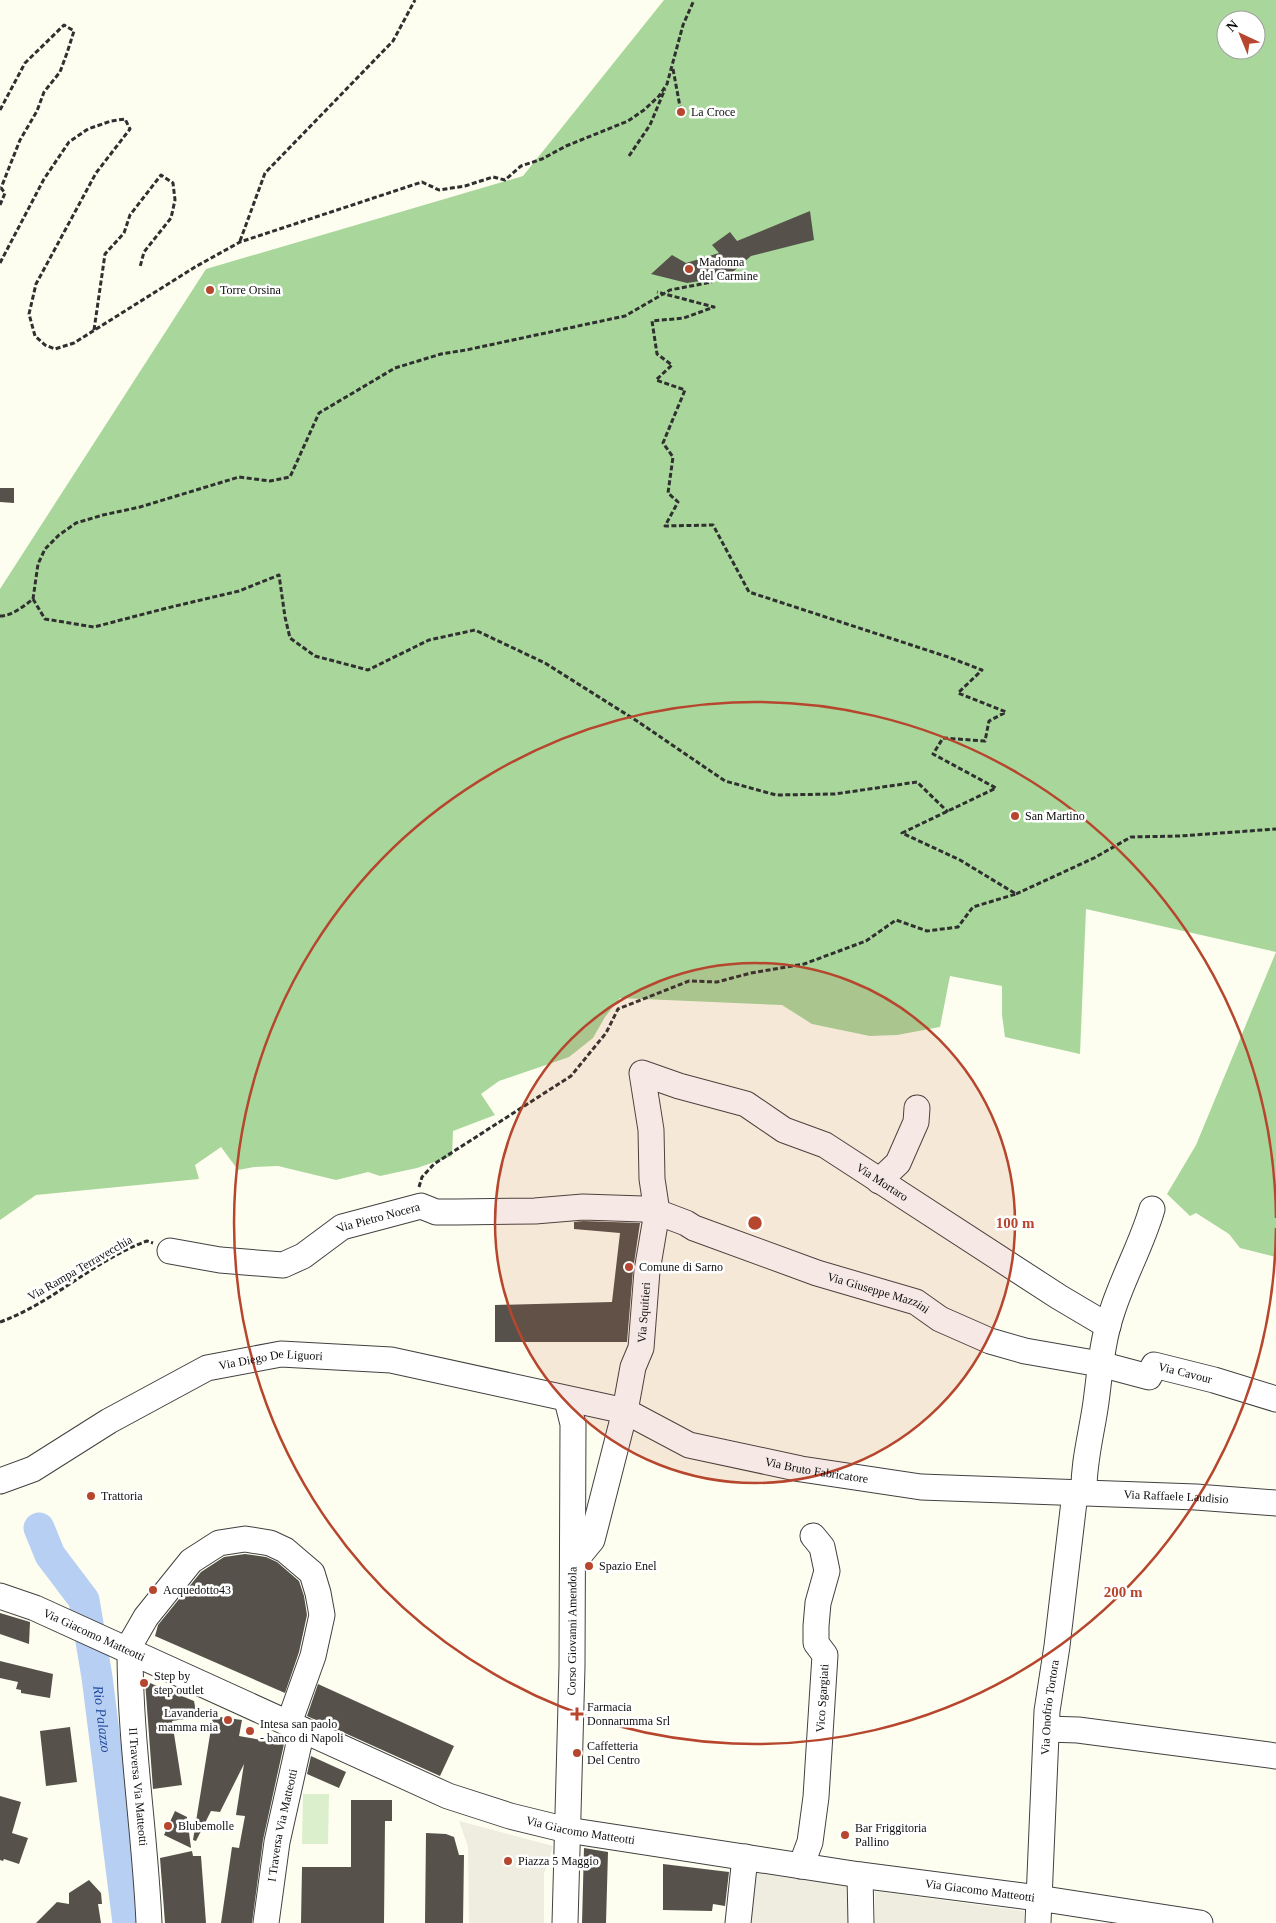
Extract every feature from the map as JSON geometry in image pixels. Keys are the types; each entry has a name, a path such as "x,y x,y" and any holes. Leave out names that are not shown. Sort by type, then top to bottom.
{"street":[{"name":"Via Mortaro","path":"642,1073 679,1086 746,1104 784,1130 825,1145 1059,1297 1108,1326"},
{"name":"Via Squitieri","path":"573,1563 592,1540 625,1411 633,1367 641,1348 647,1271 657,1212 652,1179 651,1130 642,1073"},
{"path":"879,1181 898,1163 916,1122 917,1108"},
{"name":"Via Pietro Nocera","path":"170,1251 220,1260 282,1265 304,1256 342,1227 421,1206 436,1212 505,1212 583,1206 643,1209 657,1212"},
{"name":"Via Onofrio Tortora","path":"1038,1923 1046,1729 1100,1364 1112,1311 1146,1229 1152,1209"},
{"name":"Via Giuseppe Mazzini","path":"657,1212 694,1228 817,1273 916,1302 940,1319 990,1341 1025,1351 1100,1364"},
{"name":"Via Diego De Liguori","path":"0,1481 33,1469 109,1421 207,1368 281,1354 391,1360 567,1400"},
{"name":"Via Cavour","path":"1100,1364 1148,1377 1154,1365 1214,1380 1276,1399"},
{"name":"Via Bruto Fabricatore","path":"567,1400 625,1411 689,1444 802,1469 921,1487 1080,1493"},
{"name":"Corso Giovanni Amendola","path":"565,1923 573,1563 573,1424 567,1400"},
{"name":"Via Raffaele Laudisio","path":"1080,1493 1196,1497 1276,1503"},
{"name":"Vico Sgargiati","path":"801,1866 810,1842 816,1797 825,1655 816,1642 816,1634 818,1603 827,1571 822,1547 813,1536"},
{"name":"I Traversa Via Matteotti","path":"123,1648 190,1562 219,1543 244,1539 270,1543 285,1550 312,1573 322,1615 295,1726 266,1923"},
{"name":"Via Giacomo Matteotti","path":"0,1596 35,1608 448,1796 510,1816 567,1830 860,1875 1038,1898 1200,1923"},
{"name":"II Traversa Via Matteotti","path":"123,1648 144,1844 149,1923"},
{"path":"1046,1729 1078,1730 1276,1756"},
{"path":"738,1923 745,1857"},
{"path":"860,1875 861,1923"}],"path":[{"path":"240,242 265,173 393,41 415,0"},
{"path":"629,156 650,125 673,68 683,25 694,0"},
{"path":"0,110 25,63 64,25 74,31 60,72 44,92 37,111 20,140 0,188 5,193 0,205"},
{"path":"673,68 681,112"},
{"path":"0,263 44,179 69,142 88,130 111,121 125,119 130,129 96,173 36,284 29,314 35,336 45,345 55,349 74,343 194,267 240,242 422,182 439,190 465,186 493,177 505,180 521,166 542,159 566,146 628,120 659,96 667,84"},
{"path":"94,330 105,254 124,233 130,216 161,175 173,183 175,200 171,218 144,252 140,267"},
{"path":"712,282 657,292 714,307 684,318 652,321 657,354 672,365 656,380 685,390 663,443 673,458 668,493 678,502 665,526 713,525 749,592 948,657 982,670 958,693 1006,712 989,721 985,741 943,738 934,754 996,788 902,833 960,860 1016,894"},
{"path":"670,290 625,316 442,354 395,368 319,413 290,477 270,481 238,477 140,507 76,523 59,535 45,549 38,564 33,599 45,619 94,628 239,591 280,575 285,617 290,638 315,656 368,670 428,640 475,630 545,663 637,721 725,781 776,795 835,794 917,782 948,812"},
{"path":"0,616 5,616 21,608 33,599"},
{"path":"407,1210 415,1200 422,1177 434,1164 570,1076 606,1033 618,1009 688,981 717,982 751,973 804,964 866,941 896,920 927,931 958,927 973,907 1016,894 1094,858 1131,837 1180,836 1276,828"},
{"name":"Via Rampa Terravecchia","path":"0,1322 53,1296 128,1248 147,1241 170,1251"}],"green space":[{"path":"664,0 1276,0 1276,952 1086,909 1080,1054 1005,1037 1002,1015 1002,986 950,976 940,1027 897,1035 870,1036 812,1024 782,1005 620,998 605,1017 593,1038 569,1057 499,1081 481,1094 495,1115 453,1131 452,1156 417,1168 380,1176 368,1172 336,1180 278,1166 238,1170 221,1147 195,1165 199,1179 36,1195 0,1220 0,589 206,269 523,176"},
{"path":"1276,952 1276,1257 1240,1248 1229,1234 1196,1213 1190,1216 1167,1194 1196,1145"},
{"path":"303,1794 329,1794 328,1844 302,1844"}],"shaded area":[{"name":"Piazza 5 Maggio","path":"459,1821 553,1846 544,1874 544,1923 469,1923 468,1847"},
{"path":"754,1870 847,1884 849,1923 747,1923"},
{"path":"875,1891 1024,1911 1024,1923 875,1923"}],"building":[{"path":"810,211 814,240 751,256 727,277 687,283 651,274 672,255 686,263 719,253 712,245 730,232 737,241"},
{"path":"0,488 14,488 14,503 0,502"},
{"name":"Comune di Sarno","path":"574,1222 640,1223 633,1270 627,1342 495,1342 495,1305 612,1302 620,1233 574,1229"},
{"path":"245,1554 266,1557 277,1562 299,1581 304,1596 307,1615 299,1652 285,1693 155,1636 158,1625 201,1572 224,1557"},
{"path":"0,1613 30,1622 29,1644 0,1634"},
{"path":"0,1661 53,1674 50,1698 21,1693 21,1690 16,1689 18,1682 0,1678"},
{"path":"145,1681 194,1701 197,1717 172,1721 182,1785 153,1789"},
{"path":"318,1684 454,1746 440,1776 307,1716"},
{"path":"213,1716 242,1720 239,1736 284,1744 263,1840 252,1923 221,1923 232,1847 239,1848 245,1816 236,1815 244,1764 220,1812 211,1811 196,1841 193,1840"},
{"path":"70,1727 77,1782 46,1786 40,1731"},
{"path":"311,1756 346,1772 339,1788 307,1774"},
{"path":"0,1796 21,1802 12,1833 28,1838 19,1864 4,1859 3,1861 0,1860"},
{"path":"351,1800 392,1800 392,1821 385,1821 384,1923 301,1923 302,1867 351,1867"},
{"path":"175,1811 187,1817 191,1848 164,1835"},
{"path":"426,1833 446,1834 454,1837 459,1855 464,1855 463,1923 425,1923"},
{"path":"584,1848 608,1852 606,1923 582,1923"},
{"path":"192,1851 193,1856 201,1856 206,1923 165,1923 160,1858"},
{"path":"663,1864 729,1872 725,1906 713,1904 712,1911 663,1910"},
{"path":"89,1880 101,1893 102,1904 98,1904 101,1923 36,1923 57,1902 69,1904 69,1893"}],"waterway":[{"name":"Rio Palazzo","path":"39,1528 50,1555 84,1600 97,1677 128,1923"}],"place":[{"name":"La Croce","path":"681,112"},
{"name":"Madonna del Carmine","path":"689,269"},
{"name":"Torre Orsina","path":"210,290"},
{"name":"San Martino","path":"1015,816"},
{"name":"Comune di Sarno","path":"629,1267"},
{"name":"Trattoria","path":"91,1496"},
{"name":"Spazio Enel","path":"589,1566"},
{"name":"Acquedotto43","path":"153,1590"},
{"name":"Step by step outlet","path":"144,1683"},
{"name":"Farmacia Donnarumma Srl","path":"577,1714"},
{"name":"Lavanderia mamma mia","path":"228,1720"},
{"name":"Intesa san paolo - banco di Napoli","path":"250,1731"},
{"name":"Caffetteria Del Centro","path":"577,1753"},
{"name":"Blubemolle","path":"168,1826"},
{"name":"Bar Friggitoria Pallino","path":"845,1835"},
{"name":"Piazza 5 Maggio","path":"508,1861"}]}
